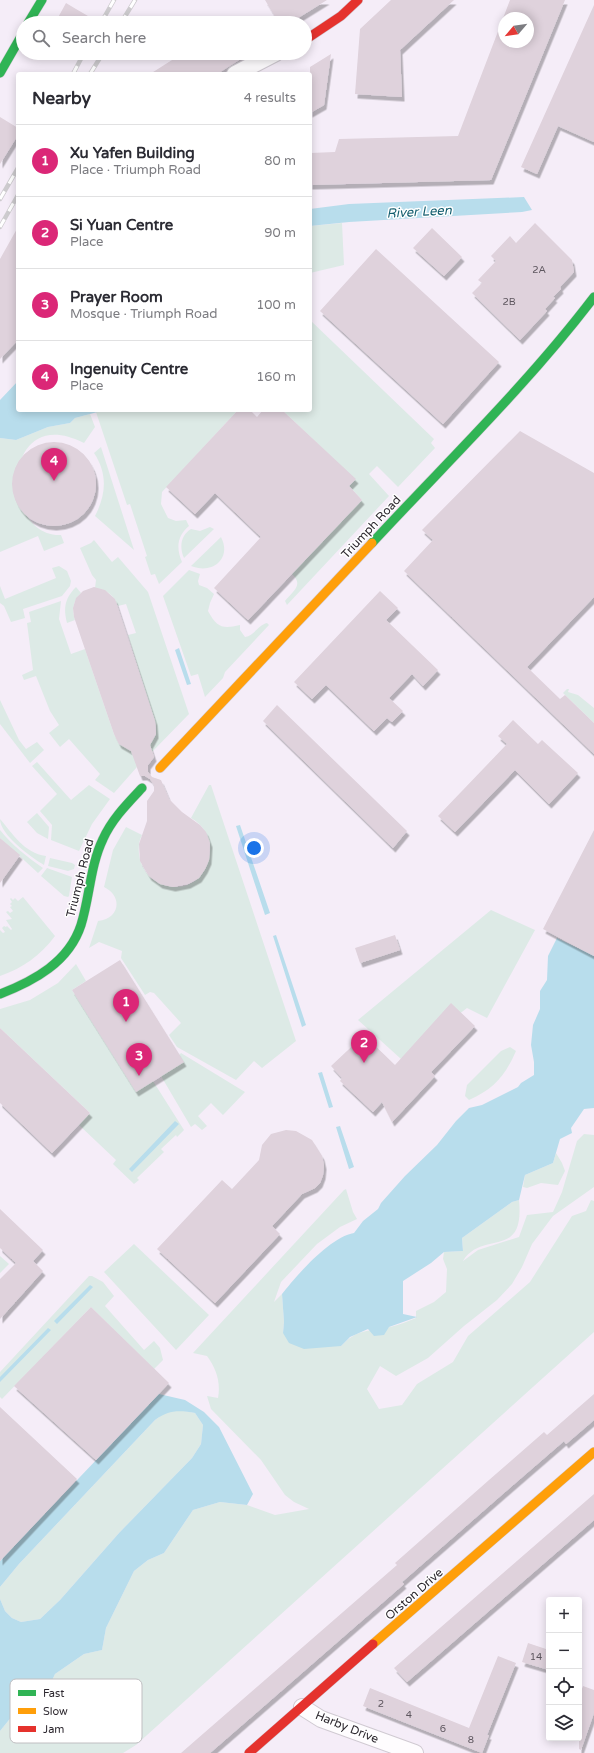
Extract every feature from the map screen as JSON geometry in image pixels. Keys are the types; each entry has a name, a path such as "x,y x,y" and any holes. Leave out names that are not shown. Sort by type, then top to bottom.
{"street":[{"path":"32,16 42,0"},
{"path":"312,35 341,16 358,0"},
{"path":"0,72 16,44"},
{"path":"239,72 262,60"},
{"name":"Triumph Road","path":"160,768 543,361 566,334 594,296"},
{"name":"Triumph Road","path":"0,994 31,982 46,972 63,957 73,942 82,922 89,883 103,838 116,816 142,788"},
{"name":"Orston Drive","path":"249,1753 594,1452"},
{"name":"Harby Drive","path":"302,1707 321,1719 415,1753"}],"shaded area":[{"path":"342,223 344,265 312,273 312,226"},
{"path":"312,322 434,439 431,443 435,448 398,487 377,466 369,474 389,496 287,605 285,601 297,585 297,581 292,574 362,500 349,486 355,479 284,412 312,412"},
{"path":"96,412 236,412 162,492 161,504 168,518 176,521 186,520 189,526 182,534 178,547 182,562 159,584 155,574 151,575 145,557 147,556 130,504 127,505"},
{"path":"90,414 95,427 84,443 56,435 36,440 24,454 18,474 19,496 27,516 41,530 61,535 64,543 44,551 38,536 0,552 0,438 16,440 48,427 70,423 75,418"},
{"path":"101,447 134,550 95,516 99,508 104,484 102,469 94,453"},
{"path":"210,527 214,529 184,558 181,546 185,535 191,529 200,531"},
{"path":"221,537 224,545 224,552 218,563 207,568 191,566"},
{"path":"94,540 112,562 118,557 148,592 189,714 152,752 149,744 156,734 156,725 128,635 136,633 126,604 118,606 110,594 95,588 96,580 92,575 80,548"},
{"path":"59,566 67,571 71,581 70,586 62,596 23,609 25,618 11,622 4,606 0,603 0,586 5,599 56,578 52,568"},
{"path":"189,570 200,574 198,581 199,585 207,588 214,594 208,611 214,621 218,624 225,627 240,625 240,630 245,637 251,635 264,624 267,623 269,625 225,672 223,678 205,697 198,674 191,676 163,596"},
{"path":"76,587 81,593 76,599 74,606 75,620 67,623 65,608 67,599"},
{"path":"61,601 59,619 71,654 85,649 114,734 119,744 131,749 137,767 114,793 95,780 100,774 69,739 60,747 49,733 59,725 50,711 36,676 24,680 22,675 33,670 27,623 31,622 29,612"},
{"path":"569,689 568,692 578,695 594,708 594,723 563,693"},
{"path":"0,700 19,740 26,749 37,742 44,750 30,763 0,724"},
{"path":"37,762 71,800 89,785 110,799 92,824 79,851 51,840 52,825 40,811 57,794 32,766"},
{"path":"209,785 211,785 296,1041 262,1068 254,1061 236,1080 177,1047 169,1035 181,1023 154,993 150,992 145,995 121,958 122,951 99,942 89,948 98,921 111,916 115,912 116,901 114,896 104,887 113,850 126,827 142,835 139,847 140,859 149,876 157,882 164,885 178,887 191,884 201,876 207,865 210,853 209,840 202,828 191,818"},
{"path":"37,813 49,827 48,839 37,833 27,822"},
{"path":"0,819 14,837 25,847 38,854 46,856 44,865 24,851 10,838 1,825"},
{"path":"0,830 31,860 43,868 38,873 0,838"},
{"path":"50,858 72,863 75,865 74,869 68,871 48,866"},
{"path":"47,868 72,877 68,897 64,896 41,876"},
{"path":"23,897 55,936 43,950 24,965 0,976 0,930 3,933 5,932 2,928 4,926 7,926 11,930 12,929 6,920 12,919 6,912 8,911 10,913 13,911 10,907 12,906 10,904 12,902 10,899 11,898 13,900 15,898 18,901"},
{"path":"491,910 535,930 487,1018 467,1008 401,1059 358,1020"},
{"path":"76,964 86,981 72,990 136,1091 153,1081 184,1130 177,1137 176,1135 161,1149 164,1152 137,1178 139,1180 134,1184 113,1164 116,1160 79,1125 90,1113 0,1028 0,1009 30,1000 58,983"},
{"path":"510,1047 516,1051 503,1075 492,1086 478,1096 469,1100 465,1096 467,1085 501,1051"},
{"path":"181,1053 245,1092 223,1115 211,1103 198,1116 207,1126 202,1130 195,1124 191,1127 161,1076"},
{"path":"584,1134 594,1135 594,1187 553,1216 532,1244 522,1267 512,1284 497,1300 464,1326 428,1358 396,1376 380,1366 367,1389 379,1409 402,1405 417,1384 453,1362 468,1336 530,1282 572,1216 586,1211 591,1200 594,1201 594,1332 142,1740 142,1679 53,1679 55,1674 84,1654 102,1650 106,1628 134,1571 148,1560 164,1553 193,1510 220,1502 247,1505 275,1515 309,1509 294,1502 285,1495 261,1460 211,1409 207,1396 218,1398 219,1386 217,1376 213,1365 207,1356 193,1353 344,1190 346,1189 353,1212 357,1219 340,1227 317,1244 281,1282 274,1302 282,1294 284,1322 283,1333 341,1346 358,1333 382,1329 416,1318 416,1311 434,1302 446,1292 447,1269 443,1259 444,1252 463,1251 462,1238 512,1202 519,1200 519,1219 516,1231 509,1238 481,1247 471,1252 463,1261 478,1250 519,1237 527,1215 553,1212 562,1192 577,1141"},
{"path":"556,1153 565,1171 558,1185 541,1183 527,1188 523,1187 525,1175 553,1163"},
{"path":"134,1244 209,1315 176,1350 104,1272"},
{"path":"0,1256 9,1264 0,1273"},
{"path":"89,1276 103,1282 114,1296 105,1306 144,1350 154,1341 160,1348 163,1360 154,1369 91,1307 2,1399 0,1397 0,1372"},
{"path":"179,1410 195,1413 203,1425 201,1444 192,1458 119,1533 60,1600 40,1619 21,1622 12,1618 5,1611 0,1599 0,1587 19,1564 155,1420 164,1413"},
{"path":"10,1719 10,1743 138,1743 123,1753 0,1753 0,1731"}],"water":[{"name":"River Leen","path":"524,197 532,210 522,212 349,222 312,226 312,209 349,204"},
{"path":"16,383 16,412 98,412 75,418 70,423 48,427 16,440 0,438 0,400"},
{"path":"179,648 191,684 187,685 175,650"},
{"path":"240,825 270,913 265,915 236,826"},
{"path":"276,935 306,1025 302,1027 273,936"},
{"path":"557,938 594,956 594,1108 584,1109 571,1128 572,1133 560,1139 553,1163 525,1175 519,1200 512,1202 462,1238 463,1251 444,1252 431,1263 403,1281 403,1314 417,1317 389,1327 384,1335 374,1336 368,1329 350,1337 341,1346 304,1349 289,1343 283,1333 284,1322 282,1294 296,1277 325,1249 345,1236 354,1233 363,1221 378,1209 381,1203 405,1176 437,1145 456,1121 469,1108 482,1105 518,1087 521,1083 534,1075 534,1062 531,1045 533,1025 540,1009 540,991 547,980 548,956"},
{"path":"322,1072 333,1107 329,1108 318,1073"},
{"path":"175,1121 179,1124 132,1172 129,1169"},
{"path":"340,1126 354,1167 349,1169 336,1127"},
{"path":"90,1285 93,1287 57,1324 54,1321"},
{"path":"48,1328 51,1330 0,1382 0,1377"},
{"path":"159,1394 185,1400 204,1412 219,1427 253,1494 247,1505 220,1502 193,1510 164,1553 148,1560 134,1571 106,1628 102,1650 84,1654 55,1674 53,1679 10,1679 10,1719 0,1731 0,1599 5,1611 12,1618 21,1622 40,1619 60,1600 119,1533 192,1458 201,1444 203,1425 195,1413 184,1411 174,1412 164,1414 155,1420 19,1564 0,1587 0,1561"}],"building":[{"path":"265,0 327,0 301,16 275,16"},
{"path":"391,0 454,0 400,50 402,97 355,94 360,29"},
{"path":"510,0 565,0 491,180 312,185 312,153 335,152 339,139 458,136 498,31 498,48 534,48 534,12 505,12"},
{"path":"66,3 88,16 59,16"},
{"path":"594,5 594,142 558,126 537,174 521,167"},
{"path":"331,54 324,105 312,112 312,72 310,72 310,67"},
{"path":"172,60 239,60 220,72 153,72"},
{"path":"0,117 16,127 16,138 0,164"},
{"path":"535,223 572,260 574,272 553,297 555,298 545,309 547,311 520,340 472,293 482,283 478,280 496,261 491,256 510,236 516,243"},
{"path":"432,228 462,257 444,276 413,248"},
{"path":"16,231 16,342 0,359 0,259"},
{"path":"376,249 499,362 443,424 320,311"},
{"path":"236,412 252,412 257,417 261,412 284,412 356,479 349,486 362,500 248,620 214,588 261,537 215,493 195,514 166,487"},
{"path":"520,431 594,473 594,597 527,667 560,699 565,695 594,723 594,754 404,571 433,540 422,530"},
{"path":"54,442 70,445 84,454 93,468 96,484 93,500 84,514 70,523 54,526 38,523 24,514 15,500 12,484 15,468 24,454 38,445"},
{"path":"94,587 105,590 115,599 155,721 156,734 150,745 154,757 148,765 148,772 152,777 161,780 169,799 182,812 200,825 206,832 210,843 209,860 205,869 199,878 188,884 173,887 160,884 149,876 140,861 139,844 147,821 147,801 154,791 154,785 150,779 145,776 140,776 131,751 119,744 114,734 74,617 73,608 76,598 83,591"},
{"path":"380,591 398,608 386,620 438,670 423,686 412,674 389,698 403,711 392,722 387,718 374,731 326,685 312,699 294,682"},
{"path":"277,705 407,831 393,848 263,721"},
{"path":"513,720 538,744 542,740 578,773 549,804 515,770 455,832 438,816 507,744 498,736"},
{"path":"594,830 594,956 543,929"},
{"path":"0,838 20,855 0,883"},
{"path":"395,935 400,950 360,963 355,948"},
{"path":"120,960 184,1062 136,1092 72,990"},
{"path":"451,1003 475,1026 431,1072 435,1076 392,1122 382,1102 373,1112 340,1081 342,1078 331,1066 364,1035 395,1065"},
{"path":"0,1028 90,1113 52,1153 0,1103"},
{"path":"286,1130 296,1131 312,1140 322,1156 324,1165 320,1183 315,1188 302,1194 272,1226 280,1234 215,1303 157,1249 222,1180 232,1189 259,1160 262,1145 271,1134"},
{"path":"0,1209 43,1250 33,1261 43,1271 0,1319 0,1279 16,1263 0,1248"},
{"path":"91,1307 169,1383 96,1460 14,1386"},
{"path":"594,1394 594,1420 566,1444 564,1441 505,1492 402,1582 404,1584 210,1753 181,1753 397,1565 395,1563 544,1432 547,1435"},
{"path":"0,1407 77,1479 0,1561"},
{"path":"594,1494 594,1520 407,1682 394,1668"},
{"path":"528,1643 546,1649 546,1669 522,1662"},
{"path":"498,1656 516,1663 487,1735 489,1735 482,1753 363,1706 370,1688 469,1728"},
{"path":"583,1686 594,1690 594,1713 581,1750 579,1749 579,1741 582,1741"}],"railway":[{"path":"105,16 114,0"},
{"path":"125,16 135,0"},
{"path":"74,72 80,60"},
{"path":"91,72 99,60"},
{"path":"0,199 16,171"},
{"path":"0,227 16,199"}],"traffic: fast":[{"path":"32,16 42,0"},
{"path":"0,73 16,45"},
{"path":"372,543 486,423 542,361 594,297"},
{"path":"0,994 37,976 59,960 68,950 81,925 95,860 103,839 115,818 142,788"}],"traffic: slow":[{"path":"160,768 372,543"},
{"path":"373,1644 594,1452"}],"traffic: jam":[{"path":"312,35 341,16 358,0"},
{"path":"249,1753 373,1644"}],"place":[{"name":"Ingenuity Centre","path":"54,481"},
{"name":"Xu Yafen Building","path":"126,1022"},
{"name":"Si Yuan Centre","path":"364,1063"},
{"name":"Prayer Room","path":"139,1076"}]}
